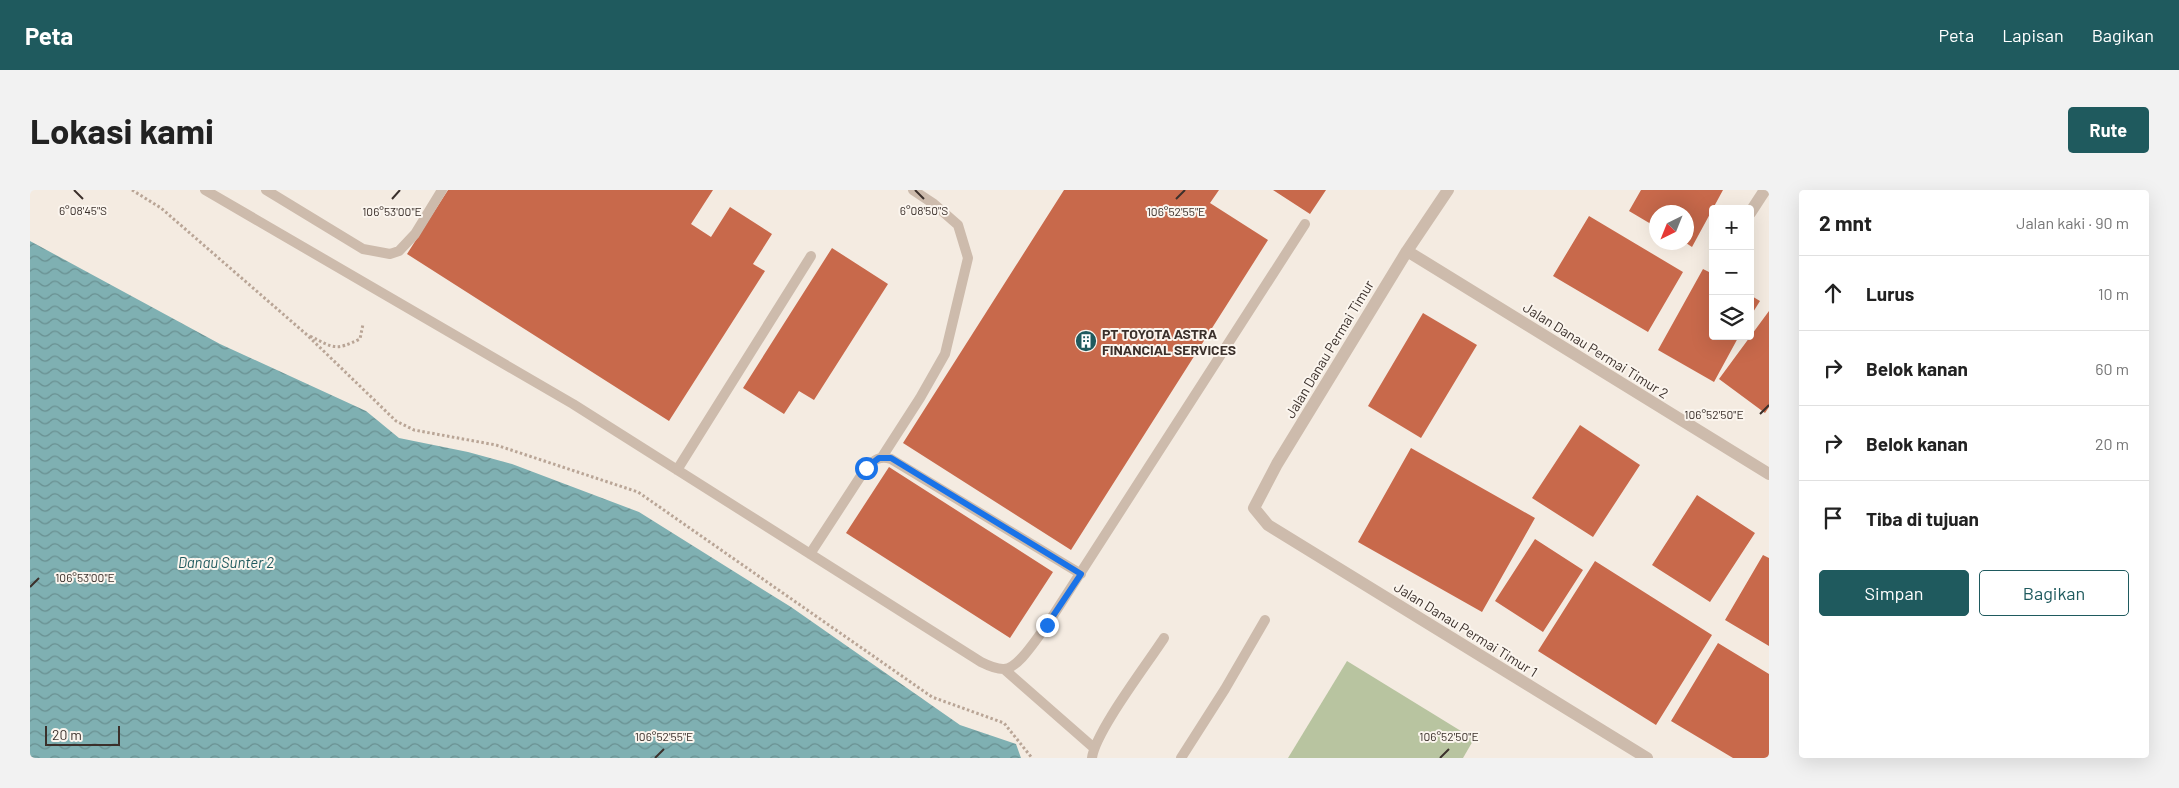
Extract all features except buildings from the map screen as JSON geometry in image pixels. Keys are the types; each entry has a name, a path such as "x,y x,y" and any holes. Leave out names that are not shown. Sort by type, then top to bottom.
{"street":[{"name":"Jalan Danau Permai Timur","path":"1268,525 1254,508 1258,496 1407,250 1448,190"},
{"path":"1754,207 1765,190"},
{"name":"Jalan Danau Permai Timur 2","path":"1407,250 1769,474"},
{"name":"Jalan Danau Permai Timur 1","path":"1268,525 1648,758"}],"lane":[{"path":"205,190 573,404 981,662 1004,670 1093,753 1164,638"},
{"path":"266,190 363,249 390,254 399,251 415,234 442,190"},
{"path":"810,554 866,468 882,457 920,398 944,354 968,258 958,225 934,204 913,190"},
{"path":"1004,670 1012,667 1020,660 1047,625 1305,224"},
{"path":"678,470 811,256"},
{"path":"882,457 891,458 1081,574"},
{"path":"1181,758 1225,689 1265,620"}],"path":[{"path":"132,190 161,208 306,334 396,421 414,430 496,445 638,492 932,697 1004,723 1032,758"},
{"path":"306,334 332,347 345,346 360,339 363,324"}],"green space":[{"path":"1347,661 1474,739 1463,758 1288,758"}],"water":[{"name":"Danau Sunter 2","path":"30,241 220,344 366,411 399,438 468,452 512,464 639,512 791,607 960,725 1016,744 1021,758 30,758"}],"place":[{"name":"PT TOYOTA ASTRA FINANCIAL SERVICES","path":"1086,341"}],"route":[{"path":"866,468 879,458 891,458 1081,574 1047,625"}]}
